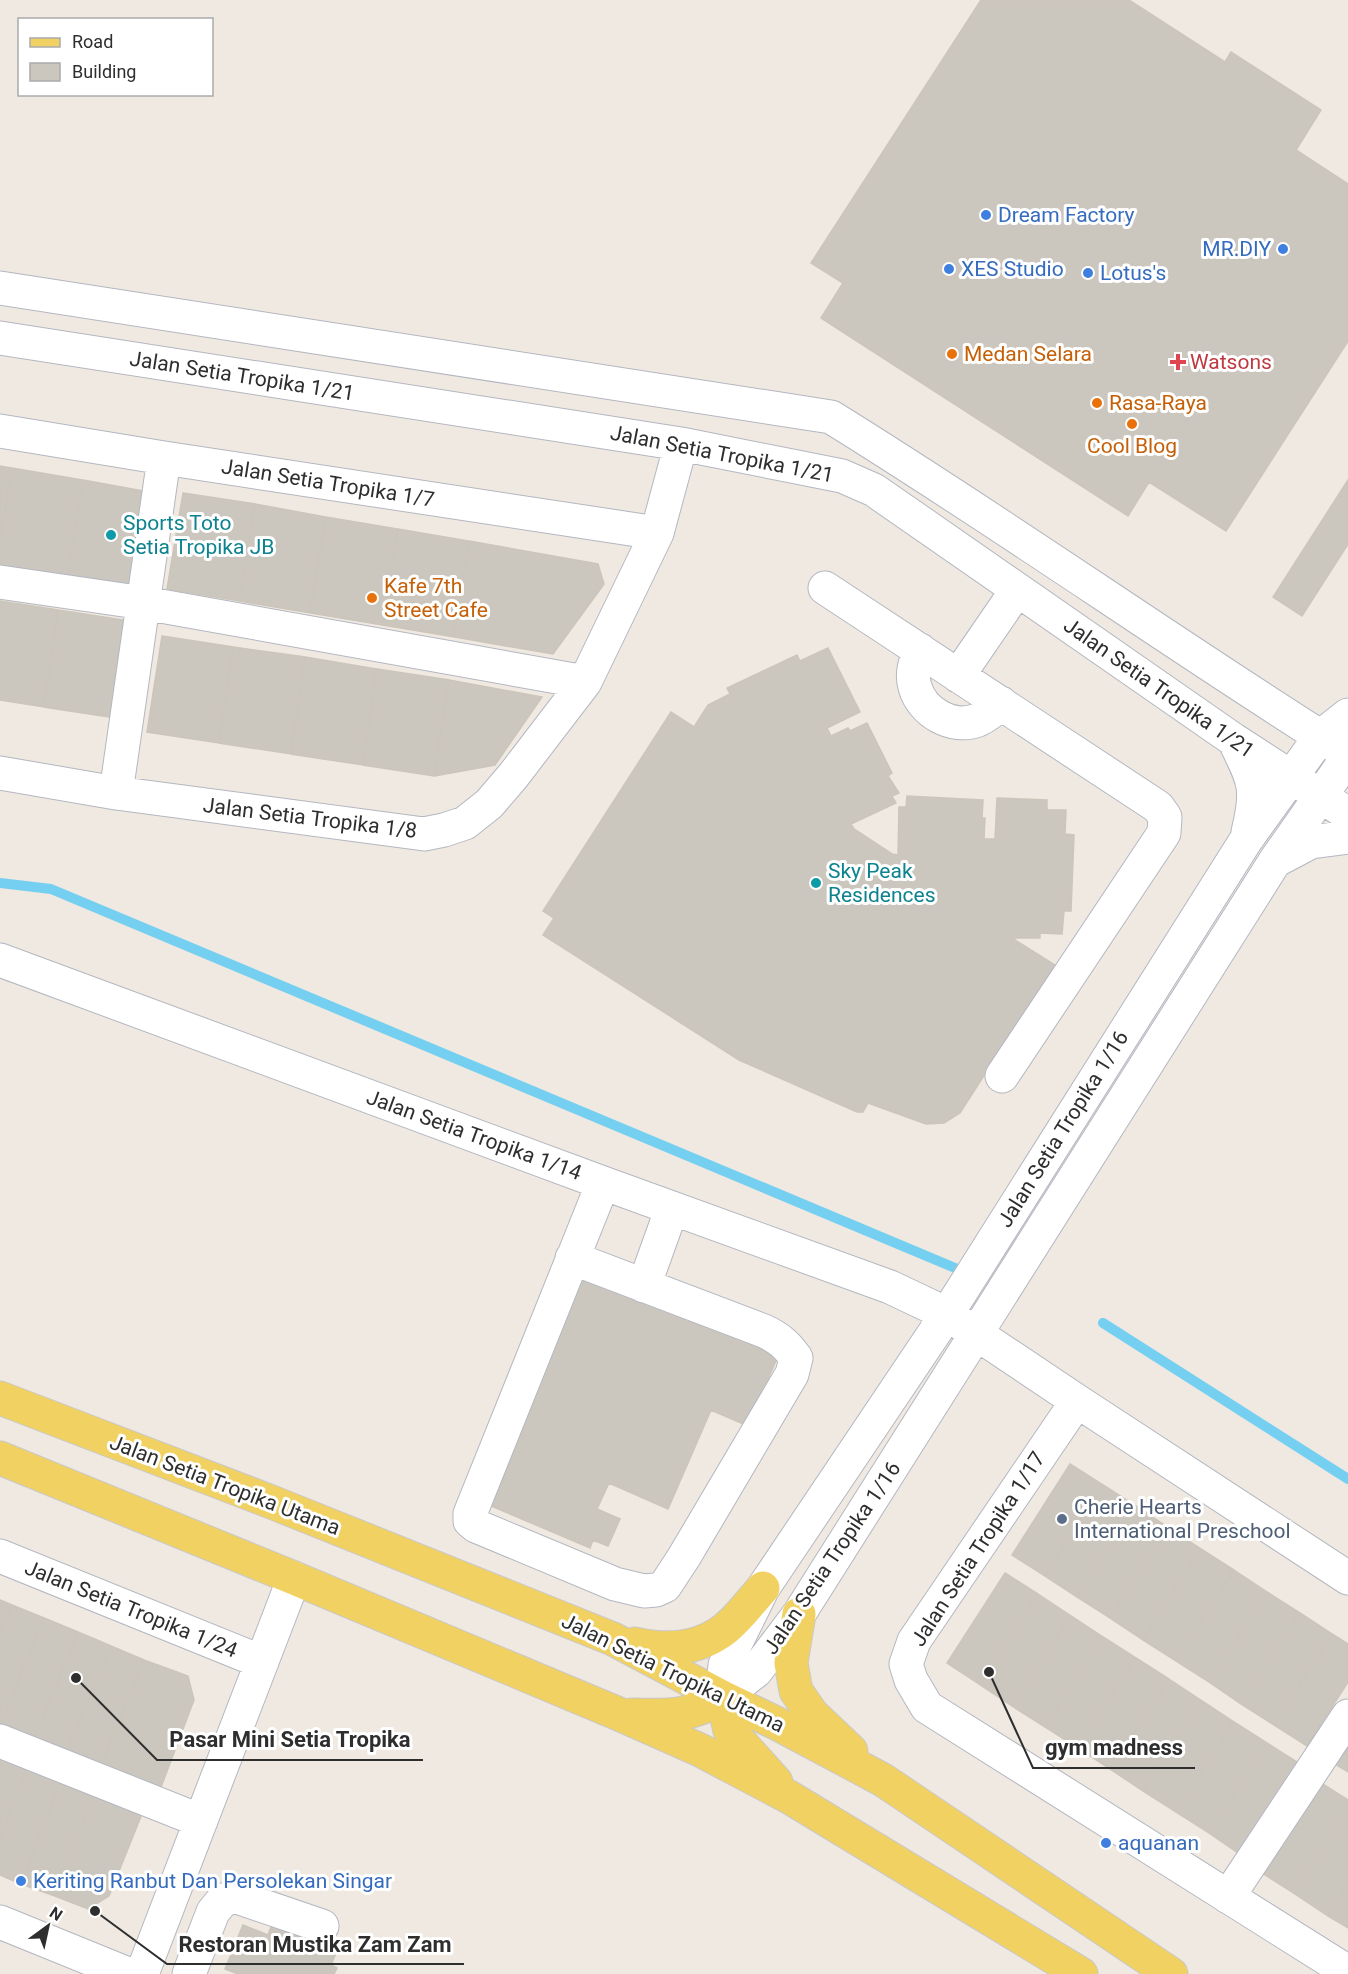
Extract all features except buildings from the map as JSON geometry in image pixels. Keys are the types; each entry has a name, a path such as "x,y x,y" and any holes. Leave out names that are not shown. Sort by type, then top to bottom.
{"main road":[{"name":"Jalan Setia Tropika Utama","path":"0,1398 274,1503 613,1639 883,1780 1171,1974"},
{"path":"0,1458 294,1578 700,1750 789,1797 1081,1974"},
{"path":"613,1639 669,1649 697,1644 725,1629 764,1588"},
{"path":"799,1614 791,1663 796,1691 812,1714 883,1780"},
{"path":"619,1714 660,1716 693,1713 722,1697 730,1731 789,1797"}],"street":[{"path":"0,288 831,417 931,479 1348,756"},
{"name":"Jalan Setia Tropika 1/21","path":"0,339 681,444 842,476 874,490 1234,740 1348,814"},
{"name":"Jalan Setia Tropika 1/7","path":"0,431 657,533"},
{"name":"Jalan Setia Tropika 1/8","path":"0,772 116,794 424,834 465,824 489,804 513,776 585,682 657,533 681,444"},
{"path":"116,794 164,458"},
{"path":"0,582 144,603 585,682"},
{"path":"825,588 1158,807 1165,817 1164,833 1002,1076"},
{"path":"958,676 1017,590"},
{"path":"920,650 913,671 915,686 921,701 931,712 945,720 960,723 976,721 1001,704"},
{"path":"1272,706 1311,712 1348,707"},
{"name":"Jalan Setia Tropika 1/16","path":"722,1697 725,1665 764,1588 946,1314 1246,840 1320,737 1348,715"},
{"path":"1234,740 1251,774 1256,796 1246,840"},
{"name":"Jalan Setia Tropika 1/16","path":"722,1697 756,1671 799,1614 1275,861 1348,756"},
{"path":"1275,861 1311,842 1348,837"},
{"name":"Jalan Setia Tropika 1/14","path":"0,960 890,1287 946,1314 977,1333 1348,1578"},
{"path":"572,1258 778,1337 796,1358 792,1374 665,1586 656,1590 644,1591 615,1584 476,1526 470,1521 470,1514 572,1258 603,1183"},
{"path":"644,1286 672,1208"},
{"name":"Jalan Setia Tropika 1/17","path":"1077,1401 914,1641 906,1664 911,1680 927,1707 1348,1972"},
{"name":"Jalan Setia Tropika 1/24","path":"0,1556 262,1662"},
{"path":"142,1974 294,1578"},
{"path":"1228,1897 1348,1716"},
{"path":"0,1741 201,1821"},
{"path":"189,1974 213,1912 222,1901 234,1896 322,1926"},
{"path":"0,1922 128,1974"}],"waterway":[{"path":"0,883 51,889 960,1270"},
{"path":"1103,1323 1348,1479"}],"place":[{"name":"Dream Factory","path":"986,215"},
{"name":"MR.DIY","path":"1283,249"},
{"name":"XES Studio","path":"949,269"},
{"name":"Lotus's","path":"1088,273"},
{"name":"Medan Selara","path":"952,354"},
{"name":"Watsons","path":"1178,362"},
{"name":"Rasa-Raya","path":"1097,403"},
{"name":"Cool Blog","path":"1132,424"},
{"name":"Sports Toto Setia Tropika JB","path":"111,535"},
{"name":"Kafe 7th Street Cafe","path":"372,598"},
{"name":"Sky Peak Residences","path":"816,883"},
{"name":"Cherie Hearts International Preschool","path":"1062,1519"},
{"name":"gym madness","path":"989,1672"},
{"name":"Pasar Mini Setia Tropika","path":"76,1678"},
{"name":"aquanan","path":"1106,1843"},
{"name":"Keriting Ranbut Dan Persolekan Singar","path":"21,1881"},
{"name":"Restoran Mustika Zam Zam","path":"95,1911"}]}
